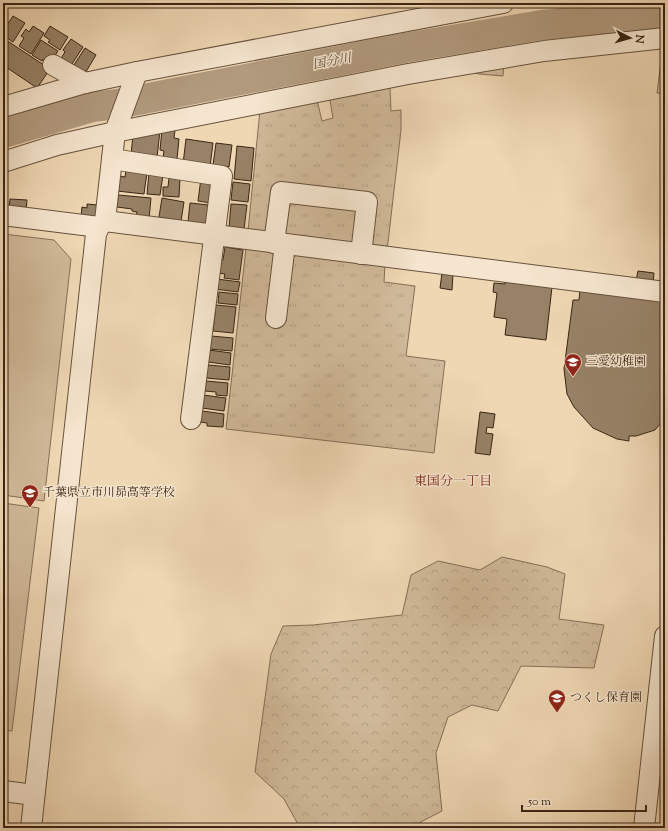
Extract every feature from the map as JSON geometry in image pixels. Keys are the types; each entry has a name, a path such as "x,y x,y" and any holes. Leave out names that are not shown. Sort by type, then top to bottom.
{"street":[{"path":"3,106 85,83 135,76 503,3"},
{"path":"3,162 117,128 442,68 544,51 665,38"},
{"path":"53,65 85,83"},
{"path":"31,828 96,234 102,224 117,128 135,76"},
{"path":"112,159 222,176 191,420"},
{"path":"276,318 281,192 367,202 361,254"},
{"path":"3,215 215,235 665,292"},
{"path":"644,828 663,676 665,636"},
{"path":"3,791 34,795"}],"green space":[{"path":"663,45 665,45 665,94 657,93"},
{"path":"504,63 503,76 479,74 463,70"},
{"path":"390,87 391,111 401,110 401,130 387,251 372,249 374,196 276,184 265,233 248,231 260,110 317,100 322,121 333,118 329,95"},
{"path":"292,199 355,207 359,214 356,244 291,239 284,232 287,204"},
{"path":"3,234 54,240 71,259 44,501 3,495"},
{"path":"246,248 271,251 275,258 289,261 299,253 385,264 384,282 415,286 406,356 445,361 434,453 226,429"},
{"path":"3,503 39,508 12,731 3,730"},
{"path":"502,557 547,567 565,574 559,619 604,625 594,668 521,666 498,711 472,705 448,717 436,753 442,811 409,828 300,828 284,799 255,772 271,654 283,626 313,625 402,615 411,575 438,561 480,570"}],"building":[{"path":"13,16 25,23 13,42 3,35 3,31"},
{"path":"33,26 44,33 31,54 19,46 24,38 21,36 26,29 29,32"},
{"path":"50,26 68,37 60,50 48,42 50,40 44,36"},
{"path":"3,38 50,69 37,88 3,65"},
{"path":"71,39 83,47 70,67 60,60 65,52 63,50"},
{"path":"41,40 58,51 50,63 43,59 42,61 32,55"},
{"path":"85,48 96,55 84,75 72,68"},
{"path":"162,129 175,130 174,138 179,139 177,159 163,158 164,151 160,150"},
{"path":"160,130 157,158 131,155 133,135"},
{"path":"186,139 213,143 210,167 183,164"},
{"path":"216,143 232,145 229,167 213,165"},
{"path":"237,146 254,148 251,181 234,179"},
{"path":"126,170 147,173 144,194 117,191 119,176 125,177"},
{"path":"149,173 163,175 160,195 147,194"},
{"path":"169,178 180,179 179,197 163,196 163,187 168,187"},
{"path":"201,178 210,180 209,185 213,185 211,203 198,201"},
{"path":"233,182 250,184 248,202 231,200"},
{"path":"118,195 151,198 149,219 136,217 137,212 132,211 132,209 117,207"},
{"path":"162,198 184,202 181,221 159,217"},
{"path":"10,199 27,200 26,211 9,209"},
{"path":"190,203 209,205 207,224 188,222"},
{"path":"87,204 98,205 97,220 81,218 82,207 87,208"},
{"path":"231,204 247,205 244,229 229,228"},
{"path":"225,247 243,250 239,280 224,278 225,274 218,273 220,260 223,260"},
{"path":"638,271 654,273 653,284 636,281"},
{"path":"442,273 453,274 452,290 440,288"},
{"path":"217,279 240,282 238,292 215,289"},
{"path":"505,281 552,287 546,340 505,335 507,319 494,317 497,293 493,292 494,283 505,284"},
{"path":"580,289 665,301 665,415 655,430 636,436 629,436 629,441 617,439 593,428 574,407 567,394 564,369 573,300 579,300"},
{"path":"219,292 238,294 237,305 218,303"},
{"path":"216,305 236,307 233,333 213,331"},
{"path":"211,336 233,338 232,351 209,349"},
{"path":"209,350 231,353 230,365 208,362"},
{"path":"208,365 230,367 229,380 206,378"},
{"path":"206,381 228,383 227,396 216,395 216,392 205,391"},
{"path":"203,395 226,398 224,411 202,408"},
{"path":"202,411 224,414 223,427 207,426 207,423 200,422"},
{"path":"480,412 495,414 493,428 487,427 486,433 493,434 490,455 475,453"}],"waterway":[{"name":"国分川","path":"3,133 92,107 118,104 404,48 542,25 665,13"}],"place":[{"name":"三愛幼稚園","path":"573,377"},
{"name":"千葉県立市川昴高等学校","path":"30,508"},
{"name":"つくし保育園","path":"557,713"}],"district":[{"name":"東国分一丁目","path":"453,482"}]}
